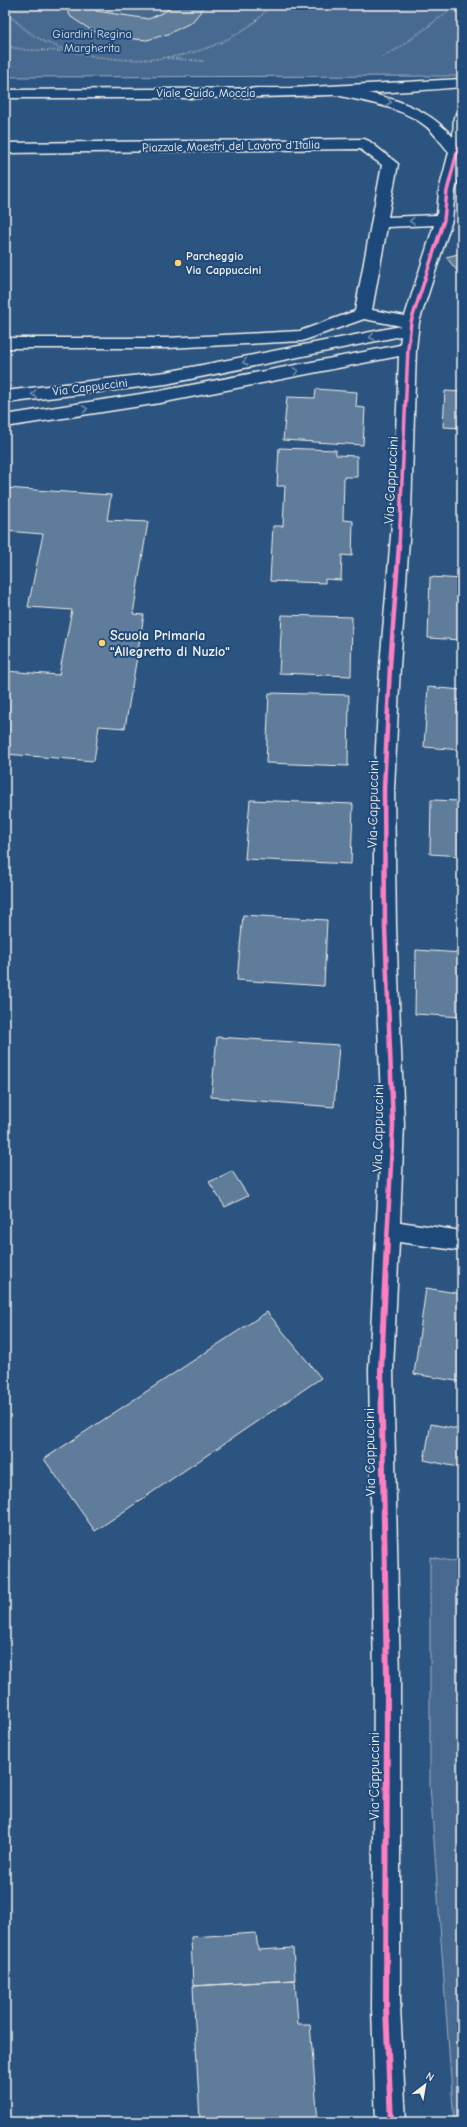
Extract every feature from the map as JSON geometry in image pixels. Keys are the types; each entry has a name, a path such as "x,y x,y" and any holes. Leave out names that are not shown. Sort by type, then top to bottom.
{"street":[{"name":"Viale Guido Moccia","path":"5,94 337,91 407,88 462,83"},
{"name":"Viale Guido Moccia","path":"407,88 458,98"},
{"path":"337,91 396,104 410,110 431,122 459,144"},
{"name":"Via Cappuccini","path":"391,2122 386,2008 387,1678 381,1369 393,1125 385,927 384,789 390,666 402,512 410,333 444,220 447,191 459,144 462,117"},
{"name":"Piazzale Maestri del Lavoro d'Italia","path":"5,148 364,144 390,164 363,314"},
{"path":"380,222 444,220"},
{"path":"5,343 167,343 302,336 363,314 410,333"},
{"name":"Via Cappuccini","path":"5,397 166,378 410,333"},
{"name":"Via Cappuccini","path":"5,421 160,398 410,333"},
{"path":"387,1230 462,1241"}],"path":[{"path":"165,58 208,48 242,32 266,11 269,5"},
{"path":"377,59 399,48 457,5"},
{"path":"5,9 6,13 32,35 71,52"},
{"path":"5,46 26,50 71,52 119,59 165,58 210,62"}],"green space":[{"name":"Giardini Regina Margherita","path":"5,5 462,5 462,76 5,77"},
{"path":"430,1557 462,1563 462,2122 454,2122 430,1785"}],"building":[{"path":"64,5 94,5 96,11 149,19 168,10 173,5 206,5 192,22 168,34 147,40 110,37 91,30 71,17"},
{"path":"462,253 462,277 446,257"},
{"path":"316,389 357,392 356,407 365,408 363,445 283,440 287,397 315,398"},
{"path":"445,391 462,392 462,428 443,427"},
{"path":"279,448 336,450 336,455 357,456 357,477 344,477 343,520 353,521 352,556 342,555 341,580 325,579 325,583 270,581 273,526 283,526 285,486 277,486"},
{"name":"Scuola Primaria \"Allegretto di Nuzio\"","path":"5,488 111,495 107,520 148,522 133,614 144,615 125,728 99,726 94,761 5,754 5,671 59,675 72,610 28,607 43,534 5,531"},
{"path":"430,577 462,579 462,640 428,638"},
{"path":"282,615 352,617 351,676 279,673"},
{"path":"428,687 462,690 462,750 424,747"},
{"path":"269,693 349,695 348,766 266,763"},
{"path":"250,800 353,804 351,864 245,859"},
{"path":"431,800 462,801 462,856 430,854"},
{"path":"243,915 327,920 324,986 237,980"},
{"path":"416,950 462,953 462,1017 415,1014"},
{"path":"217,1037 339,1045 334,1107 211,1097"},
{"path":"461,1086 462,1166 459,1166"},
{"path":"232,1171 248,1196 225,1207 209,1182"},
{"path":"426,1288 462,1294 462,1382 414,1374"},
{"path":"267,1312 321,1378 95,1531 44,1459"},
{"path":"431,1424 462,1430 462,1468 424,1460"},
{"path":"256,1933 258,1950 293,1948 295,1980 193,1986 191,1937"},
{"path":"295,1980 298,2024 310,2024 318,2122 200,2122 193,1986"}],"cycle path":[{"path":"391,2122 386,2008 387,1678 381,1369 393,1125 385,927 384,789 390,666 402,512 408,349 411,322 444,220 447,191 460,141 462,117"}],"place":[{"name":"Parcheggio Via Cappuccini","path":"178,263"},
{"name":"Scuola Primaria \"Allegretto di Nuzio\"","path":"102,643"}]}
